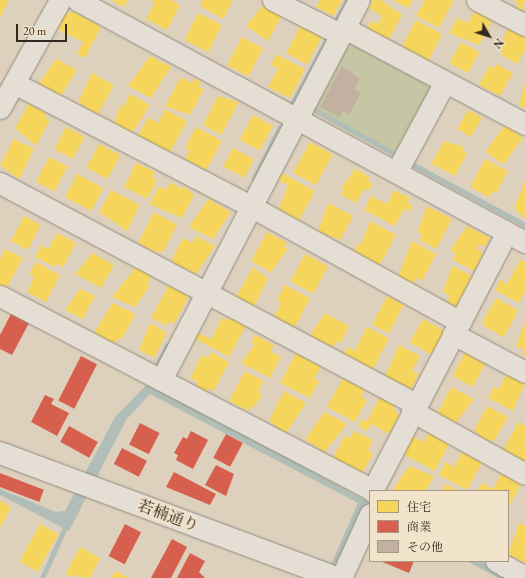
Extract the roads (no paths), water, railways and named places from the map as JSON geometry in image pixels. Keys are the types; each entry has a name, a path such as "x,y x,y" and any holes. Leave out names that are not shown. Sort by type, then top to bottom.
{"street":[{"path":"0,108 60,0"},
{"path":"0,296 373,490 414,407 456,328 516,237 397,171 77,0"},
{"path":"273,0 343,32 352,32 525,124"},
{"path":"161,380 360,0"},
{"path":"477,0 525,25"},
{"path":"397,171 445,82"},
{"path":"14,83 252,207 456,328 525,372"},
{"path":"0,183 207,293 414,407 525,474"},
{"name":"若楠通り","path":"0,453 333,576"},
{"path":"333,576 369,516"},
{"path":"498,562 525,576"}],"waterway":[{"path":"336,20 347,0"},
{"path":"293,102 328,37"},
{"path":"315,110 395,154"},
{"path":"254,178 280,127"},
{"path":"410,163 525,225"},
{"path":"157,365 167,345"},
{"path":"42,578 67,523"}]}
